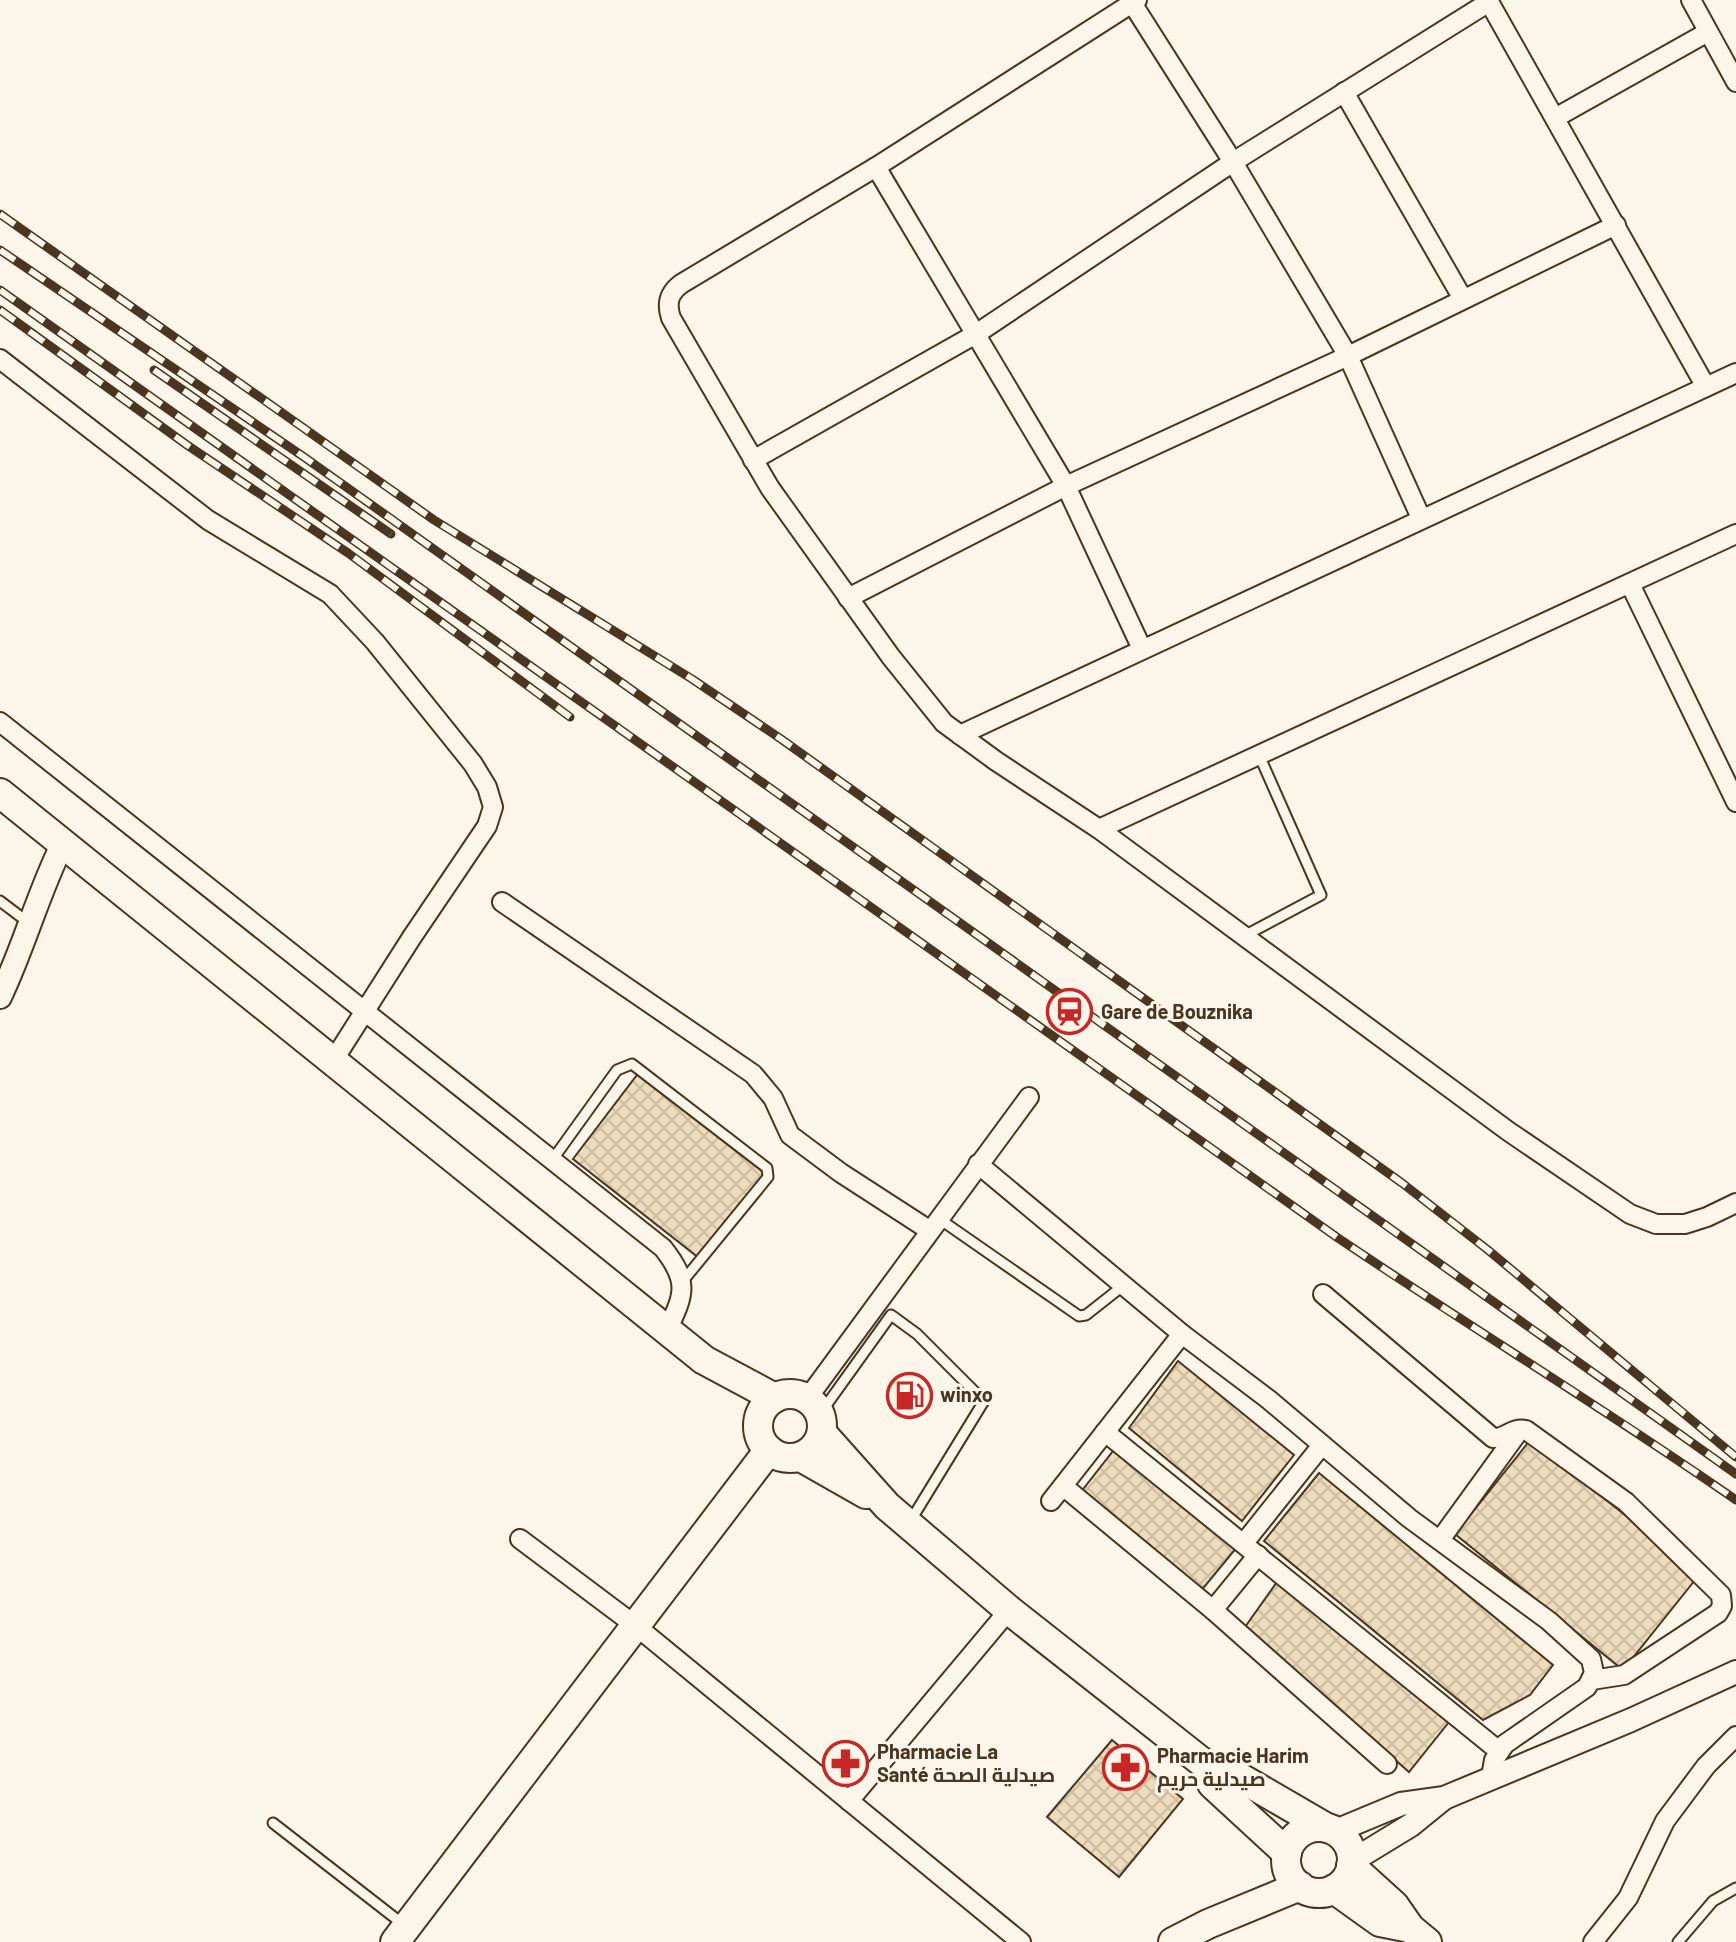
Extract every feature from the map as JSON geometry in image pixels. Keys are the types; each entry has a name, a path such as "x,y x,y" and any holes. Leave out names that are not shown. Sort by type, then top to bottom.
{"main road":[{"path":"0,793 704,1360 759,1424"},
{"path":"704,1360 775,1398"},
{"path":"898,1515 816,1415 791,1394 775,1398 761,1414 759,1424 763,1443 769,1450 779,1457 801,1457 898,1515 1009,1610 1207,1766 1227,1770 1345,1839 1346,1872 1380,1922 1419,1935"},
{"path":"801,1457 818,1443 816,1415"},
{"path":"401,1935 769,1450"},
{"path":"1207,1766 1212,1784 1287,1853"},
{"path":"1331,1830 1314,1827 1301,1832 1292,1841 1287,1853 1287,1868 1300,1886 1313,1892 1346,1872"},
{"path":"1173,1942 1300,1886"}],"street":[{"path":"1691,0 1736,82"},
{"path":"753,460 976,334 1233,162 1488,1 1706,387"},
{"path":"1421,518 1348,356 1135,2 876,167 681,284 670,296 671,318 791,519 933,712 960,735 1099,829 1508,1131 1630,1214 1656,1224 1685,1224 1736,1203"},
{"path":"1555,118 1708,32"},
{"path":"1344,92 1463,299"},
{"path":"876,167 1066,486 1142,649"},
{"path":"848,598 1066,486 1348,356 1616,225"},
{"path":"0,359 208,520 330,594 375,642 473,764 487,787 493,807 491,818 333,1061"},
{"path":"960,735 1736,373"},
{"path":"1099,829 1736,534"},
{"path":"1630,584 1736,802"},
{"path":"0,722 663,1248 683,1281 677,1310 667,1330"},
{"path":"0,997 46,877 63,843"},
{"path":"502,902 753,1074 773,1098 790,1135 841,1173 934,1224"},
{"path":"816,1415 934,1224 1029,1097"},
{"path":"978,1164 1182,1334 1268,1399 1409,1518 1549,1621 1583,1650 1594,1668 1587,1687 1505,1744 1499,1751 1491,1777"},
{"path":"1323,1294 1493,1438 1520,1429 1548,1445 1626,1502 1721,1595 1722,1606 1718,1613 1624,1675 1592,1680"},
{"path":"1182,1334 1057,1494 1213,1610 1387,1764"},
{"path":"1440,1540 1520,1429"},
{"path":"1105,1432 1499,1751"},
{"path":"1213,1610 1322,1445"},
{"path":"520,1539 636,1626 1021,1942"},
{"path":"849,1801 1009,1610"},
{"path":"1346,1872 1444,1798 1631,1720 1736,1672"},
{"path":"1593,1942 1628,1898 1665,1821 1706,1766 1736,1736"},
{"path":"1331,1830 1401,1804 1444,1798"}],"lane":[{"path":"1244,936 1321,895 1259,755"},
{"path":"0,901 29,923"},
{"path":"553,1159 617,1070 632,1064 767,1168 768,1177 683,1281"},
{"path":"934,1224 1079,1316 1086,1315 1124,1285"},
{"path":"816,1415 891,1315 917,1334 984,1401 898,1515"},
{"path":"273,1823 401,1935"},
{"path":"1678,1942 1713,1901 1736,1888"}],"building":[{"path":"640,1071 767,1170 699,1258 573,1159"},
{"path":"1178,1361 1294,1455 1242,1521 1129,1428"},
{"path":"1531,1439 1699,1575 1623,1670 1455,1534"},
{"path":"1117,1446 1238,1546 1200,1592 1080,1493"},
{"path":"1319,1473 1553,1665 1530,1695 1483,1720 1264,1541"},
{"path":"1277,1582 1449,1722 1409,1772 1245,1627"},
{"path":"1112,1740 1183,1799 1119,1877 1047,1817"}],"railway":[{"path":"0,214 434,520 692,679 781,739 1402,1183 1488,1250 1736,1457"},
{"path":"0,250 304,457 1736,1474"},
{"path":"0,290 1338,1238 1736,1500"},
{"path":"0,310 187,445 348,553 570,717"},
{"path":"154,370 391,534"}],"place":[{"name":"Gare de Bouznika","path":"1070,1012"},
{"name":"winxo","path":"909,1395"},
{"name":"Pharmacie La Santé صيدلية الصحة","path":"846,1763"},
{"name":"Pharmacie Harim صيدلية حريم","path":"1126,1767"}]}
